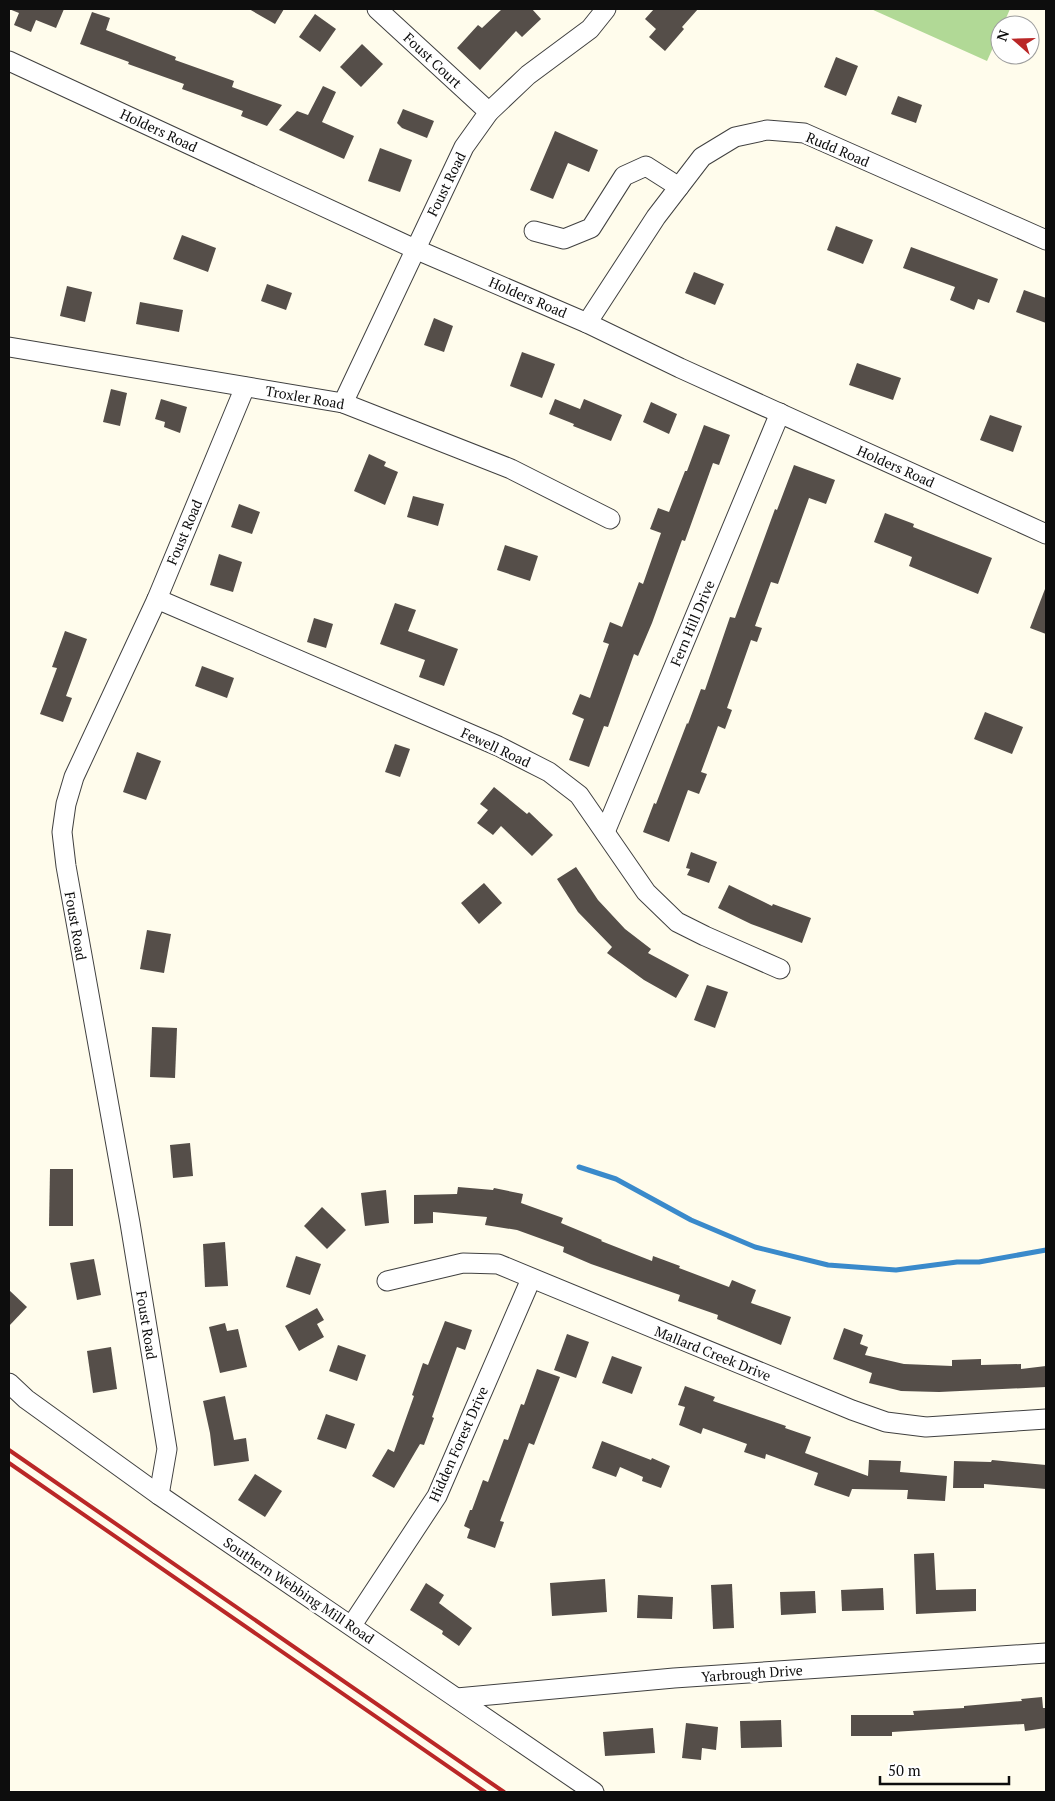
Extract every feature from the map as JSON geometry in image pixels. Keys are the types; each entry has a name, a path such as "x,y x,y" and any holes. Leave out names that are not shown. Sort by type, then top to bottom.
{"street":[{"name":"Foust Court","path":"377,9 489,112"},
{"name":"Foust Road","path":"343,402 464,147 489,112 528,75 590,28 606,9"},
{"name":"Holders Road","path":"9,61 415,249 587,323 680,368 1046,534"},
{"name":"Rudd Road","path":"587,323 656,217 702,157 735,137 767,130 804,133 1046,240"},
{"path":"534,231 564,239 591,228 624,176 646,166 679,188"},
{"name":"Troxler Road","path":"9,347 343,402 511,469 610,519"},
{"name":"Foust Road","path":"159,1494 167,1449 130,1223 66,866 62,832 66,804 74,777 156,599 245,387"},
{"name":"Fern Hill Drive","path":"605,832 780,413"},
{"name":"Fewell Road","path":"156,599 498,746 540,768 579,795 646,892 677,922 780,968"},
{"name":"Mallard Creek Drive","path":"387,1281 463,1263 498,1264 852,1410 886,1422 926,1427 1046,1419"},
{"name":"Hidden Forest Drive","path":"352,1625 437,1496 531,1279"},
{"name":"Southern Webbing Mill Road","path":"9,1383 26,1399 159,1494 594,1792"},
{"name":"Yarbrough Drive","path":"457,1698 674,1678 1046,1653"}],"green space":[{"path":"871,9 1010,9 1007,15 990,15 990,54 987,61"}],"building":[{"path":"9,9 64,9 56,28 36,20 31,32 14,25 19,13"},
{"path":"249,9 284,9 275,24"},
{"path":"502,9 532,9 541,19 522,37 516,31 480,70 457,48 478,25 482,28"},
{"path":"654,9 698,9 665,51 649,37 656,29 645,19"},
{"path":"92,12 110,18 106,30 176,57 175,60 234,81 232,87 282,105 267,126 241,116 243,111 182,89 184,84 80,44"},
{"path":"315,14 336,29 320,52 299,37"},
{"path":"362,44 383,64 361,87 340,67"},
{"path":"836,57 858,66 846,96 824,87"},
{"path":"323,86 336,92 322,122 354,136 344,159 279,130 297,111 308,115"},
{"path":"898,96 922,105 916,123 891,114"},
{"path":"403,109 434,121 427,138 402,128 397,123"},
{"path":"555,131 598,150 589,172 568,163 553,199 530,190"},
{"path":"380,148 412,160 400,192 368,181"},
{"path":"836,226 873,240 863,264 827,250"},
{"path":"182,235 216,248 208,272 173,259"},
{"path":"911,247 998,279 989,303 978,299 974,310 950,300 955,287 903,268"},
{"path":"694,272 724,284 715,305 685,293"},
{"path":"267,284 292,293 286,310 261,301"},
{"path":"67,286 92,292 85,322 60,316"},
{"path":"1024,290 1046,298 1046,323 1016,312"},
{"path":"140,302 183,310 179,332 136,324"},
{"path":"434,318 453,326 444,352 424,345"},
{"path":"522,352 555,364 542,398 510,386"},
{"path":"857,363 901,378 893,400 849,385"},
{"path":"111,389 127,393 120,426 103,422"},
{"path":"161,399 187,407 180,433 164,427 165,422 155,419"},
{"path":"555,399 580,409 584,399 622,415 611,441 549,414"},
{"path":"651,402 677,414 669,434 643,422"},
{"path":"990,415 1022,426 1013,452 980,440"},
{"path":"704,425 730,435 719,465 713,463 685,541 682,540 652,623 638,656 634,654 608,727 604,726 589,767 569,760 584,719 572,714 580,694 590,698 609,644 603,642 610,622 622,627 639,582 643,584 661,533 650,529 658,508 669,512"},
{"path":"369,454 386,462 384,466 398,472 385,505 354,491"},
{"path":"794,465 835,480 826,504 809,498 778,584 771,582 755,626 762,628 757,642 751,640 727,708 732,710 725,729 718,726 701,772 707,774 699,794 688,790 669,842 643,832 654,803 656,804 701,689 705,690 730,617 735,618 775,509 777,510"},
{"path":"413,496 444,504 438,526 407,517"},
{"path":"239,504 260,512 252,534 231,527"},
{"path":"885,513 914,524 913,527 992,558 978,594 909,566 912,557 874,542"},
{"path":"505,545 538,556 530,581 497,570"},
{"path":"219,554 242,562 233,592 210,585"},
{"path":"1046,590 1046,634 1030,628"},
{"path":"395,603 416,610 408,631 458,649 444,686 419,677 425,660 380,644"},
{"path":"314,618 333,624 326,648 307,642"},
{"path":"65,631 87,639 66,696 72,698 63,722 40,714 57,668 52,667"},
{"path":"202,666 234,678 227,698 195,686"},
{"path":"985,712 1023,727 1012,754 974,739"},
{"path":"395,744 410,749 400,777 385,772"},
{"path":"137,752 161,761 146,800 123,792"},
{"path":"494,787 527,814 529,812 553,835 532,856 501,826 493,835 477,823 488,810 480,804"},
{"path":"691,852 717,862 709,883 687,875 690,869 686,868"},
{"path":"576,867 598,900 625,929 651,949 648,953 689,975 676,998 644,980 607,953 612,947 578,912 557,879"},
{"path":"484,883 502,903 479,924 461,903"},
{"path":"729,885 772,906 773,904 811,918 802,943 751,924 718,908"},
{"path":"147,930 171,934 164,973 140,969"},
{"path":"707,985 728,992 715,1028 694,1020"},
{"path":"152,1027 177,1028 175,1078 150,1077"},
{"path":"190,1143 193,1176 173,1178 170,1145"},
{"path":"50,1169 73,1169 73,1226 49,1226"},
{"path":"458,1187 493,1190 494,1188 523,1194 521,1203 563,1218 561,1223 601,1241 652,1261 653,1256 729,1287 732,1280 756,1290 751,1303 791,1317 781,1345 717,1319 718,1315 678,1301 680,1295 591,1264 563,1252 564,1247 517,1230 485,1225 487,1217 433,1212 433,1223 414,1224 414,1195 457,1194"},
{"path":"386,1190 389,1223 365,1226 361,1193"},
{"path":"322,1207 346,1230 327,1249 304,1226"},
{"path":"225,1242 228,1286 205,1287 203,1244"},
{"path":"296,1256 321,1264 310,1295 286,1287"},
{"path":"94,1259 101,1295 77,1300 70,1263"},
{"path":"9,1290 27,1307 9,1326"},
{"path":"317,1308 324,1320 317,1324 324,1337 299,1351 285,1326"},
{"path":"445,1321 472,1330 465,1350 457,1347 424,1445 420,1444 394,1488 372,1476 388,1449 394,1452 414,1396 412,1395 423,1363 428,1365"},
{"path":"225,1323 227,1331 238,1329 247,1367 220,1373 209,1327"},
{"path":"844,1328 863,1335 860,1344 868,1347 865,1355 904,1364 952,1366 952,1360 981,1359 981,1365 1021,1364 1021,1369 1046,1366 1046,1387 939,1392 901,1391 869,1383 872,1373 833,1359"},
{"path":"567,1334 589,1342 576,1378 554,1370"},
{"path":"338,1345 366,1355 357,1381 329,1371"},
{"path":"111,1347 117,1389 93,1393 87,1351"},
{"path":"612,1356 642,1367 632,1394 602,1383"},
{"path":"537,1369 560,1377 534,1445 529,1443 500,1521 504,1522 495,1548 467,1538 470,1529 464,1526 483,1480 488,1482 504,1439 508,1440 521,1404 524,1405"},
{"path":"685,1386 715,1397 713,1401 786,1426 785,1428 811,1437 805,1453 868,1476 869,1460 901,1461 900,1472 947,1476 945,1501 907,1499 908,1490 852,1489 849,1497 814,1485 818,1473 766,1454 765,1459 744,1452 747,1444 703,1428 701,1434 679,1425 685,1407 678,1405"},
{"path":"225,1396 234,1440 246,1438 249,1461 214,1466 210,1433 203,1401"},
{"path":"326,1414 355,1424 346,1449 317,1439"},
{"path":"602,1441 670,1466 661,1488 642,1481 643,1477 620,1467 616,1477 592,1468"},
{"path":"992,1460 1046,1465 1046,1489 984,1484 984,1488 953,1488 954,1461 991,1462"},
{"path":"255,1474 282,1491 265,1517 238,1500"},
{"path":"934,1553 936,1590 976,1589 976,1611 916,1614 914,1554"},
{"path":"605,1579 607,1612 552,1616 550,1583"},
{"path":"426,1583 444,1595 439,1603 472,1628 459,1646 442,1634 443,1631 410,1610"},
{"path":"732,1584 734,1628 713,1629 711,1585"},
{"path":"883,1588 884,1610 842,1611 841,1590"},
{"path":"815,1591 816,1613 781,1615 780,1592"},
{"path":"638,1595 673,1597 672,1619 637,1618"},
{"path":"1042,1697 1043,1708 1046,1708 1046,1728 1025,1731 1024,1724 892,1732 892,1736 851,1736 851,1715 914,1715 913,1711 964,1708 964,1706 1022,1701 1021,1699"},
{"path":"781,1720 782,1747 741,1748 740,1721"},
{"path":"686,1723 718,1727 716,1750 702,1748 701,1760 682,1758"},
{"path":"653,1728 655,1753 605,1756 603,1732"}],"waterway":[{"path":"579,1167 616,1179 691,1220 755,1247 828,1265 896,1270 957,1262 979,1262 1046,1250"}],"railway":[{"path":"9,1450 504,1792"},
{"path":"9,1463 485,1792"}]}
